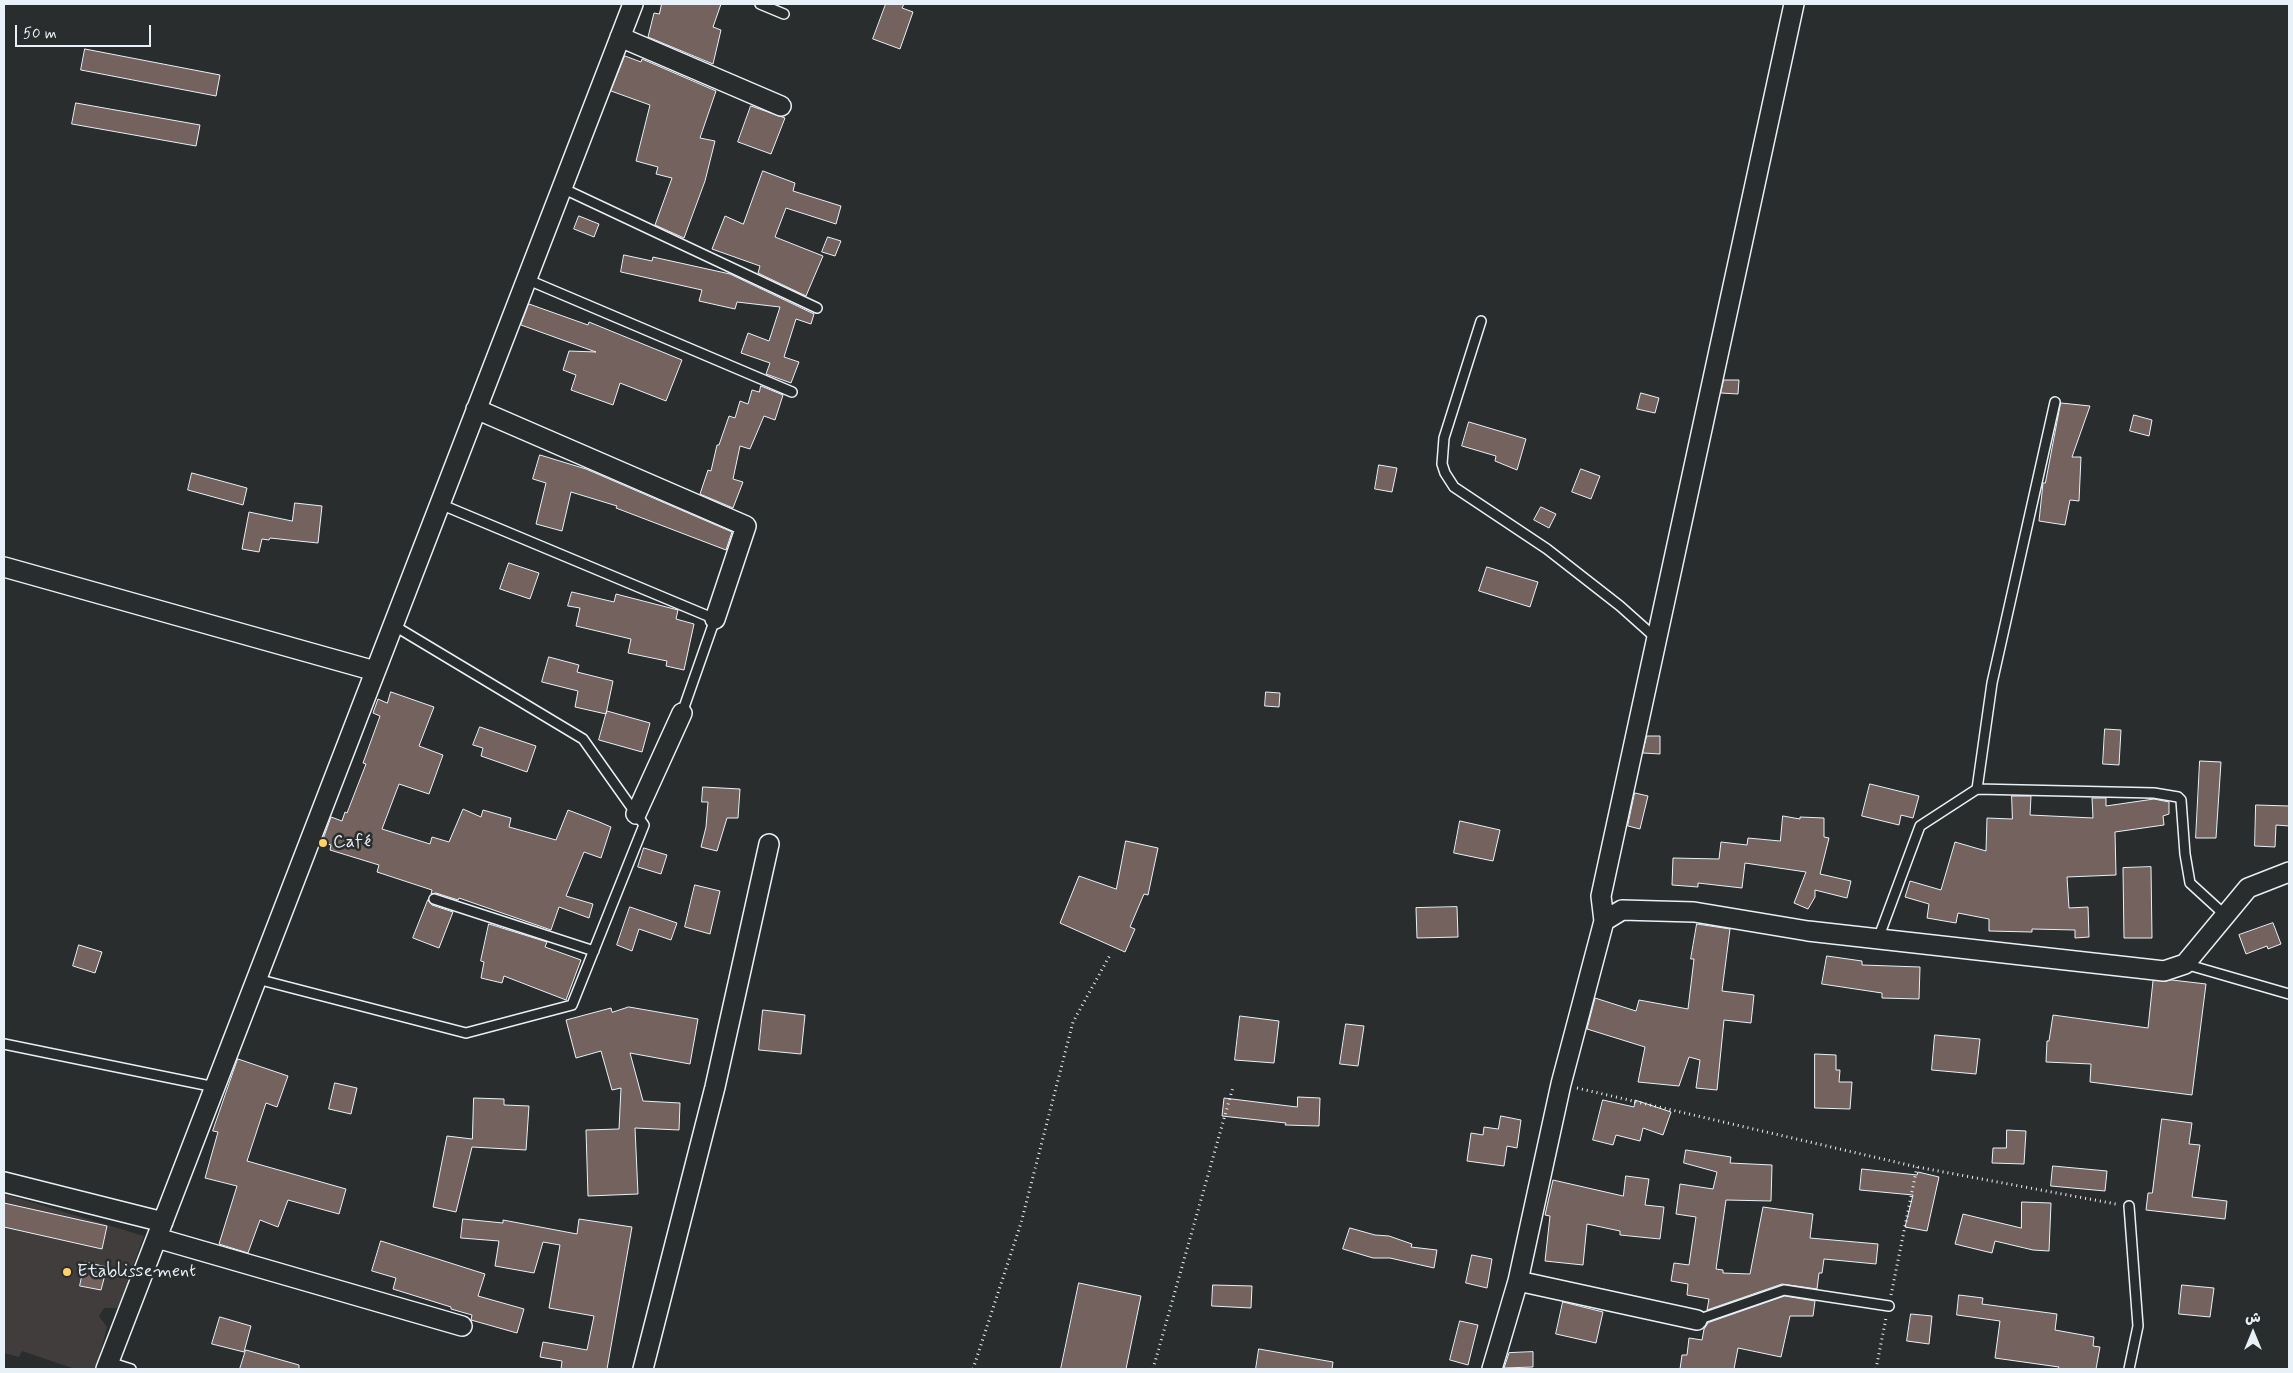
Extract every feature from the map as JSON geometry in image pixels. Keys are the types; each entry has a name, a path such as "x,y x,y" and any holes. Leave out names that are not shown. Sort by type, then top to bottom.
{"street":[{"path":"108,1366 632,4"},
{"path":"1492,1369 1518,1281 1561,1084 1604,921 1600,896 1794,4"},
{"path":"620,37 781,106"},
{"path":"476,409 746,526 715,619"},
{"path":"4,567 375,671"},
{"path":"636,814 682,713"},
{"path":"643,1369 715,1087 769,844"},
{"path":"1604,921 1622,910 1694,912 1808,931 2164,971 2185,964 2248,888 2289,872"},
{"path":"4,1182 462,1326"},
{"path":"1518,1281 1697,1320"}],"lane":[{"path":"760,4 784,14"},
{"path":"562,188 817,308"},
{"path":"526,279 792,392"},
{"path":"1482,321 1444,438 1442,464 1445,473 1454,487 1548,549 1620,606 1657,639"},
{"path":"1977,789 1992,683 2054,402"},
{"path":"440,504 715,619 682,713"},
{"path":"257,979 466,1033 572,1005 644,825 583,738 393,625"},
{"path":"1878,939 1920,826 1977,789 2154,793 2178,797 2181,800 2184,819 2185,854 2190,883 2225,915"},
{"path":"434,899 594,951"},
{"path":"2185,964 2289,994"},
{"path":"4,1044 215,1087"},
{"path":"2129,1206 2138,1326 2129,1369"},
{"path":"1697,1320 1784,1290 1889,1306"},
{"path":"108,1366 131,1369"}],"path":[{"path":"973,1369 1021,1223 1073,1022 1110,955"},
{"path":"1561,1084 1917,1167 2129,1206"},
{"path":"1153,1369 1233,1087"},
{"path":"1876,1369 1917,1167"}],"shaded area":[{"name":"Etablissement","path":"4,1194 144,1236 118,1308 104,1308 99,1316 107,1327 96,1369 75,1369 22,1351 19,1357 4,1353"}],"building":[{"path":"662,4 721,4 713,27 721,30 713,64 648,37 654,13 659,14"},
{"path":"886,4 904,4 902,8 913,12 900,49 873,39"},
{"path":"85,49 220,75 216,96 81,70"},
{"path":"625,56 641,62 642,59 716,91 700,138 715,141 705,181 684,238 655,225 672,178 656,174 658,167 636,161 650,105 611,91"},
{"path":"76,103 200,125 196,146 72,124"},
{"path":"751,106 785,118 771,154 738,142"},
{"path":"763,171 795,183 793,191 841,206 836,224 786,208 775,237 823,256 806,296 758,273 760,266 712,249 725,216 743,224"},
{"path":"579,216 599,224 594,237 574,229"},
{"path":"828,237 841,241 835,256 822,252"},
{"path":"624,255 652,261 653,257 730,274 814,314 811,324 796,319 784,357 799,362 791,383 766,374 770,363 741,353 748,333 769,341 780,307 737,302 735,309 699,301 702,290 621,272"},
{"path":"529,304 588,325 589,322 682,360 666,401 620,383 613,405 571,390 576,375 563,370 569,351 596,352 521,325"},
{"path":"1724,380 1739,380 1738,394 1721,393"},
{"path":"761,386 783,395 775,420 764,416 750,449 740,446 733,479 743,482 733,508 700,494 708,470 711,471 717,445 719,445 729,416 735,418 740,401 748,404 752,390 759,392"},
{"path":"1641,393 1659,398 1655,413 1637,409"},
{"path":"2061,403 2090,406 2072,457 2081,457 2079,501 2070,500 2065,525 2039,521 2043,483 2045,483"},
{"path":"2134,415 2152,420 2149,436 2130,431"},
{"path":"1469,422 1526,439 1517,470 1495,461 1496,456 1462,446"},
{"path":"540,455 586,469 732,532 726,550 616,508 617,506 571,492 562,531 536,524 546,483 533,479"},
{"path":"1379,465 1397,468 1392,492 1375,489"},
{"path":"1581,469 1600,476 1591,499 1572,492"},
{"path":"192,473 247,488 243,505 188,490"},
{"path":"295,503 322,506 318,543 270,538 269,540 262,539 259,552 242,549 249,512 292,521"},
{"path":"1541,507 1556,514 1549,528 1534,520"},
{"path":"509,563 539,573 530,599 500,589"},
{"path":"1487,567 1538,582 1530,607 1479,591"},
{"path":"572,592 614,602 616,594 678,610 676,619 694,624 684,670 666,666 667,661 628,653 631,639 576,626 580,608 568,606"},
{"path":"549,657 579,665 577,672 613,681 606,714 575,707 578,691 542,682"},
{"path":"391,692 434,707 419,746 443,755 429,794 399,784 382,829 430,844 432,837 449,842 463,809 481,817 483,810 511,818 509,827 556,840 568,810 611,827 601,858 584,852 566,896 593,904 589,918 559,907 551,930 459,898 458,900 436,893 431,894 432,890 377,872 379,865 330,850 331,845 322,842 331,817 342,821 345,812 347,813 366,764 363,763 380,716 373,713 378,699 387,703"},
{"path":"1266,692 1280,693 1279,707 1265,706"},
{"path":"607,711 650,723 642,752 599,740"},
{"path":"480,727 536,746 527,772 481,756 483,748 473,745"},
{"path":"2105,729 2121,730 2119,765 2103,764"},
{"path":"1647,736 1660,736 1660,754 1643,753"},
{"path":"2200,761 2221,762 2216,838 2196,838"},
{"path":"1870,784 1919,796 1913,818 1901,815 1899,825 1862,816"},
{"path":"703,787 740,789 738,818 727,818 717,851 701,847 706,827 708,802 702,802"},
{"path":"1635,793 1648,796 1640,829 1628,826"},
{"path":"2012,796 2031,796 2030,815 2093,818 2092,798 2106,798 2106,806 2154,799 2169,802 2169,814 2163,816 2164,825 2115,832 2116,875 2067,877 2069,908 2088,907 2089,937 2075,938 2075,930 1989,931 1989,919 1958,913 1956,923 1927,918 1929,904 1905,897 1910,881 1941,890 1955,842 1986,851 1987,818 2012,819"},
{"path":"2256,805 2289,806 2289,826 2276,825 2275,847 2255,846"},
{"path":"1783,816 1800,819 1800,817 1824,818 1824,837 1829,838 1820,874 1851,881 1847,898 1815,890 1815,897 1808,909 1794,903 1806,872 1745,863 1742,888 1698,883 1698,887 1672,885 1673,858 1719,859 1721,842 1747,845 1748,838 1780,841"},
{"path":"1460,821 1500,830 1493,861 1454,853"},
{"path":"1126,841 1158,848 1148,895 1144,894 1130,927 1135,929 1125,952 1060,923 1079,876 1116,889"},
{"path":"644,848 667,855 661,874 638,867"},
{"path":"2151,867 2152,938 2124,938 2123,868"},
{"path":"695,885 720,891 710,934 685,927"},
{"path":"428,900 432,905 453,912 439,948 413,938"},
{"path":"630,907 677,923 671,940 639,929 632,951 617,945"},
{"path":"1457,907 1458,937 1417,938 1416,908"},
{"path":"2273,923 2281,944 2268,949 2267,946 2246,954 2239,935"},
{"path":"489,924 547,942 545,947 581,960 566,1000 504,976 502,983 481,978 484,962 481,961"},
{"path":"1697,924 1730,929 1722,991 1754,995 1751,1023 1724,1020 1717,1090 1696,1088 1700,1060 1689,1057 1679,1086 1638,1082 1645,1047 1587,1029 1595,998 1636,1011 1639,1000 1688,1009 1694,959 1691,959"},
{"path":"79,945 102,952 95,973 73,966"},
{"path":"1827,956 1862,961 1862,965 1920,967 1919,999 1882,998 1882,993 1822,984"},
{"path":"2172,980 2206,984 2192,1095 2090,1082 2091,1064 2046,1062 2047,1041 2049,1041 2053,1015 2148,1028 2153,981"},
{"path":"629,1007 698,1019 690,1064 630,1053 643,1101 680,1103 679,1130 635,1128 638,1194 588,1196 586,1130 619,1129 621,1088 612,1090 601,1051 576,1058 566,1020 611,1008 612,1012"},
{"path":"763,1010 805,1015 801,1054 759,1050"},
{"path":"1240,1016 1279,1021 1274,1063 1235,1060"},
{"path":"1346,1024 1364,1026 1358,1066 1340,1064"},
{"path":"1935,1035 1980,1039 1976,1074 1932,1070"},
{"path":"1815,1054 1836,1055 1836,1070 1840,1070 1839,1082 1852,1082 1850,1109 1815,1108"},
{"path":"238,1059 288,1076 277,1107 266,1103 247,1161 346,1189 339,1214 288,1200 278,1227 260,1220 248,1253 219,1244 237,1186 205,1178 218,1132 213,1131"},
{"path":"335,1083 357,1088 351,1114 329,1109"},
{"path":"1298,1097 1320,1098 1319,1126 1285,1125 1286,1123 1222,1116 1224,1098 1297,1107"},
{"path":"474,1098 504,1099 504,1105 529,1106 526,1150 472,1147 456,1212 433,1207 447,1136 472,1139"},
{"path":"1603,1100 1634,1107 1635,1100 1671,1112 1663,1135 1643,1128 1640,1141 1616,1135 1613,1145 1593,1140"},
{"path":"1501,1116 1521,1120 1517,1148 1507,1146 1504,1166 1467,1161 1471,1133 1483,1135 1484,1127 1498,1129"},
{"path":"2162,1119 2192,1123 2189,1144 2200,1145 2192,1197 2227,1201 2225,1219 2146,1210 2148,1193 2152,1193"},
{"path":"2007,1130 2026,1131 2024,1164 1992,1163 1993,1148 2006,1148"},
{"path":"1686,1150 1731,1157 1730,1163 1772,1165 1771,1201 1726,1200 1716,1269 1723,1270 1723,1273 1750,1274 1763,1207 1813,1214 1810,1238 1878,1244 1876,1264 1824,1259 1822,1273 1819,1273 1817,1289 1782,1284 1707,1310 1709,1299 1687,1295 1688,1284 1671,1281 1674,1263 1689,1265 1696,1217 1676,1214 1680,1184 1713,1189 1717,1172 1684,1163"},
{"path":"2053,1166 2107,1171 2105,1191 2051,1186"},
{"path":"1862,1169 1917,1175 1918,1172 1939,1177 1927,1231 1905,1227 1913,1195 1860,1190"},
{"path":"1626,1176 1649,1179 1645,1205 1664,1207 1660,1239 1620,1235 1620,1231 1587,1224 1583,1265 1545,1261 1550,1216 1545,1215 1553,1180 1623,1196"},
{"path":"2022,1202 2051,1203 2049,1251 2033,1250 1995,1241 1992,1253 1955,1244 1963,1214 2021,1228"},
{"path":"4,1203 107,1226 102,1249 4,1227"},
{"path":"463,1219 503,1223 503,1220 577,1234 579,1219 632,1227 607,1369 561,1369 562,1361 540,1357 543,1342 587,1350 594,1316 549,1308 560,1245 543,1242 534,1273 495,1266 499,1241 461,1238"},
{"path":"1350,1228 1375,1235 1389,1236 1412,1244 1411,1247 1437,1250 1434,1268 1390,1258 1373,1258 1343,1249"},
{"path":"381,1241 485,1274 478,1296 524,1309 517,1333 471,1320 472,1315 393,1289 396,1278 372,1271"},
{"path":"1472,1255 1492,1259 1487,1288 1466,1283"},
{"path":"85,1262 107,1267 101,1290 80,1286"},
{"path":"1079,1283 1141,1296 1126,1369 1061,1369"},
{"path":"1213,1285 1252,1286 1251,1308 1212,1306"},
{"path":"2182,1285 2214,1288 2210,1317 2179,1314"},
{"path":"1959,1295 1983,1298 1982,1304 2057,1314 2055,1330 2094,1337 2093,1346 2100,1347 2096,1369 2058,1369 2059,1367 1995,1358 2000,1321 1957,1315"},
{"path":"1785,1296 1815,1301 1813,1316 1790,1316 1781,1357 1738,1348 1734,1369 1680,1369 1682,1355 1687,1355 1689,1338 1702,1340 1704,1329 1708,1323"},
{"path":"1563,1302 1603,1312 1596,1343 1556,1334"},
{"path":"1911,1314 1932,1316 1929,1344 1907,1341"},
{"path":"220,1317 251,1326 244,1352 212,1344"},
{"path":"1460,1321 1478,1325 1468,1365 1450,1360"},
{"path":"1259,1349 1333,1362 1332,1369 1256,1369"},
{"path":"246,1350 299,1365 299,1369 240,1369"},
{"path":"1533,1352 1533,1367 1504,1368 1509,1353"}],"place":[{"name":"Café","path":"323,843"},
{"name":"Etablissement","path":"67,1272"}]}
